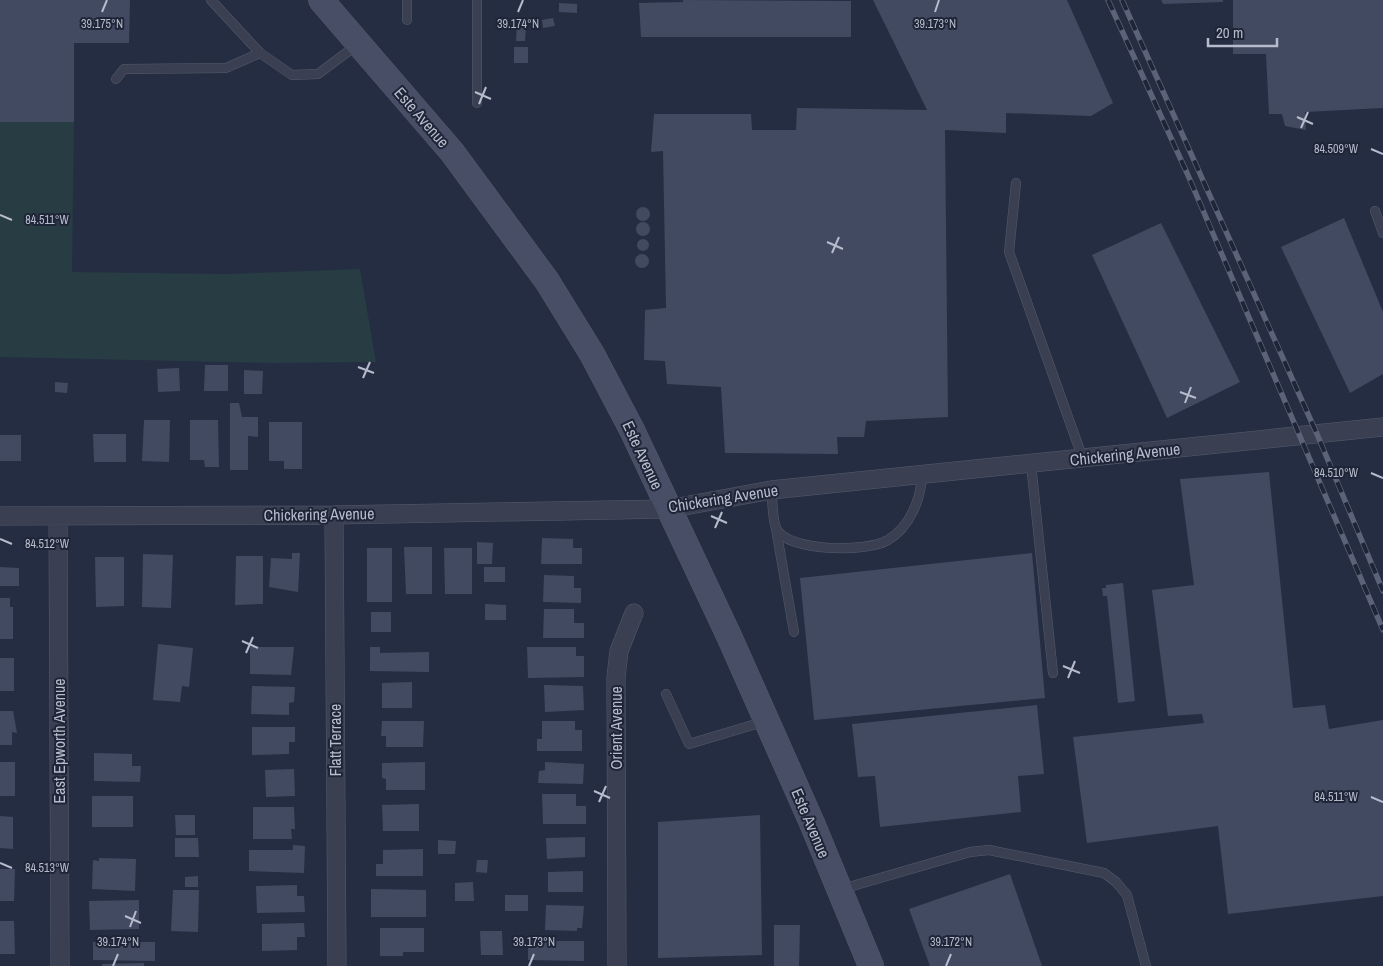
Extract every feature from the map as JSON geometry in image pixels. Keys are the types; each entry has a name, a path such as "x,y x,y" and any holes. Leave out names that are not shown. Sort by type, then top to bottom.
{"street":[{"name":"Este Avenue","path":"320,0 452,152 547,281 592,354 632,430 766,721 871,966"},
{"name":"Chickering Avenue","path":"0,516 334,515 668,508 771,490 1383,427"},
{"name":"Flatt Terrace","path":"334,515 336,966"},
{"name":"East Epworth Avenue","path":"58,516 60,966"},
{"name":"Orient Avenue","path":"617,966 616,677 619,650 634,613"}],"lane":[{"path":"211,0 260,53 292,75 318,74 358,44"},
{"path":"407,0 407,20"},
{"path":"477,0 477,103"},
{"path":"116,79 124,69 226,68 260,53"},
{"path":"1016,183 1009,252 1084,459"},
{"path":"1375,211 1383,232"},
{"path":"1031,464 1053,672"},
{"path":"776,529 785,538 801,545 832,548 876,545 901,531 921,492 922,475"},
{"path":"771,490 794,632"},
{"path":"666,694 688,744 766,721"},
{"path":"840,890 970,852 989,850 1104,873 1116,882 1127,895 1146,966"}],"shaded area":[{"path":"0,122 74,122 72,272 226,274 360,269 376,362 273,363 0,357"}],"building":[{"path":"0,0 130,0 129,43 74,43 74,122 0,122"},
{"path":"683,0 851,1 851,37 641,37 639,3 683,2"},
{"path":"873,0 1067,0 1113,103 1091,116 1006,113 1006,133 945,130 948,417 866,421 864,437 837,437 838,454 725,453 721,387 667,384 665,361 644,360 645,310 666,308 663,151 651,152 654,114 751,114 752,130 796,130 797,108 927,110"},
{"path":"1161,0 1223,0 1223,2 1163,4"},
{"path":"1233,0 1383,0 1383,108 1305,112 1306,130 1285,126 1282,114 1269,114 1266,54 1233,54"},
{"path":"559,3 577,4 577,13 559,12"},
{"path":"553,18 555,26 543,28 542,20"},
{"path":"517,24 526,25 525,41 516,41"},
{"path":"514,47 528,47 528,63 514,63"},
{"path":"640,207 646,207 650,214 646,221 640,221 636,217 636,211"},
{"path":"1344,218 1383,312 1383,374 1350,393 1281,247"},
{"path":"643,222 648,224 650,229 648,234 643,236 638,234 636,229 638,224"},
{"path":"1161,223 1240,382 1167,418 1092,255"},
{"path":"641,239 645,239 649,245 645,251 641,251 637,247 637,243"},
{"path":"639,254 645,254 649,261 645,268 639,268 635,264 635,258"},
{"path":"205,365 228,365 228,391 204,391"},
{"path":"179,368 180,391 158,392 157,369"},
{"path":"244,370 263,371 262,394 244,394"},
{"path":"55,382 68,383 67,393 55,392"},
{"path":"230,403 239,403 242,417 258,417 258,437 248,436 248,470 230,470"},
{"path":"144,420 170,420 169,462 142,461"},
{"path":"190,420 218,420 219,467 205,467 204,460 190,460"},
{"path":"269,422 302,422 302,469 284,469 284,461 269,461"},
{"path":"93,434 126,434 126,462 94,462"},
{"path":"0,435 21,435 21,461 0,461"},
{"path":"1269,472 1293,708 1325,705 1329,729 1383,720 1383,896 1228,914 1218,826 1087,843 1073,737 1204,723 1202,714 1168,716 1152,590 1194,585 1180,479"},
{"path":"542,538 573,539 573,548 582,548 582,564 541,564"},
{"path":"477,542 493,543 492,564 477,564"},
{"path":"404,547 432,547 432,594 406,594"},
{"path":"367,548 392,548 392,602 367,602"},
{"path":"444,548 472,548 472,594 445,594"},
{"path":"292,553 300,553 298,592 269,587 271,558 292,559"},
{"path":"1032,553 1045,698 814,720 800,578"},
{"path":"143,554 173,555 171,608 142,607"},
{"path":"236,556 263,556 263,604 235,605"},
{"path":"95,557 124,557 124,606 96,607"},
{"path":"0,567 19,568 19,586 0,586"},
{"path":"484,567 505,567 505,582 484,582"},
{"path":"544,575 574,576 574,588 581,588 581,603 543,602"},
{"path":"1123,583 1135,701 1118,703 1107,596 1103,596 1102,588 1106,588 1106,585"},
{"path":"0,598 10,598 10,607 13,607 13,639 0,639"},
{"path":"485,604 506,605 506,620 485,620"},
{"path":"544,609 574,609 574,623 584,623 584,638 543,638"},
{"path":"371,612 391,612 391,632 371,632"},
{"path":"158,644 193,648 189,687 182,686 180,702 153,700"},
{"path":"250,647 294,647 291,675 250,674"},
{"path":"370,647 380,647 380,653 429,652 429,672 370,671"},
{"path":"527,647 576,647 576,656 584,656 584,677 528,678"},
{"path":"0,658 14,658 14,691 0,691"},
{"path":"412,682 412,708 382,708 382,683"},
{"path":"544,685 583,686 584,710 545,712"},
{"path":"252,686 295,687 294,702 289,703 289,715 251,714"},
{"path":"1037,705 1044,774 1018,776 1021,812 880,827 875,776 858,777 852,724"},
{"path":"0,711 13,711 17,733 12,732 12,745 0,745"},
{"path":"382,721 424,721 423,747 386,747 386,736 381,736"},
{"path":"542,721 575,721 575,730 582,730 582,751 537,751 537,739 542,739"},
{"path":"252,727 295,727 295,742 289,742 289,754 252,755"},
{"path":"94,753 132,754 132,766 141,766 140,782 94,781"},
{"path":"0,762 15,762 15,796 0,796"},
{"path":"425,762 425,790 386,790 386,779 382,778 382,763"},
{"path":"545,762 584,764 583,784 538,783 539,771 545,770"},
{"path":"294,769 295,796 266,797 265,770"},
{"path":"542,794 576,794 576,806 586,806 586,824 543,824"},
{"path":"92,796 133,796 133,827 92,827"},
{"path":"419,804 419,831 383,831 382,805"},
{"path":"253,807 294,807 295,829 291,829 292,839 253,839"},
{"path":"175,815 195,815 195,835 176,835"},
{"path":"760,815 762,955 658,958 658,822"},
{"path":"0,816 13,817 13,849 0,848"},
{"path":"585,837 585,857 547,859 546,838"},
{"path":"175,838 198,838 199,857 175,857"},
{"path":"438,840 456,841 455,854 438,854"},
{"path":"293,845 305,846 304,873 249,871 249,850 293,850"},
{"path":"423,849 423,876 376,876 376,864 383,864 383,850"},
{"path":"99,858 136,859 135,891 92,889 93,860 99,861"},
{"path":"477,860 488,860 487,873 476,872"},
{"path":"0,869 15,869 14,901 0,901"},
{"path":"583,871 583,892 548,892 548,872"},
{"path":"1010,874 1042,966 930,966 909,909"},
{"path":"198,876 198,887 185,887 185,877"},
{"path":"473,882 474,901 455,901 455,883"},
{"path":"297,885 297,896 304,896 305,912 257,913 256,886"},
{"path":"371,889 426,890 426,917 371,917"},
{"path":"173,890 199,890 198,932 171,931"},
{"path":"505,895 528,895 528,911 505,911"},
{"path":"139,900 139,929 90,930 89,901"},
{"path":"546,905 584,906 582,928 577,928 577,931 545,930"},
{"path":"0,921 14,921 15,954 0,954"},
{"path":"304,923 305,937 297,937 297,950 262,951 262,924"},
{"path":"774,925 800,925 799,966 774,966"},
{"path":"380,928 424,928 424,952 403,952 403,956 380,956"},
{"path":"480,931 502,931 503,955 481,955"},
{"path":"528,941 584,941 584,961 528,960"},
{"path":"93,942 155,942 155,961 93,960"},
{"path":"144,963 144,966 102,966 102,964"}],"railway":[{"path":"1108,0 1187,173 1383,630"},
{"path":"1122,0 1317,434 1383,591"}]}
